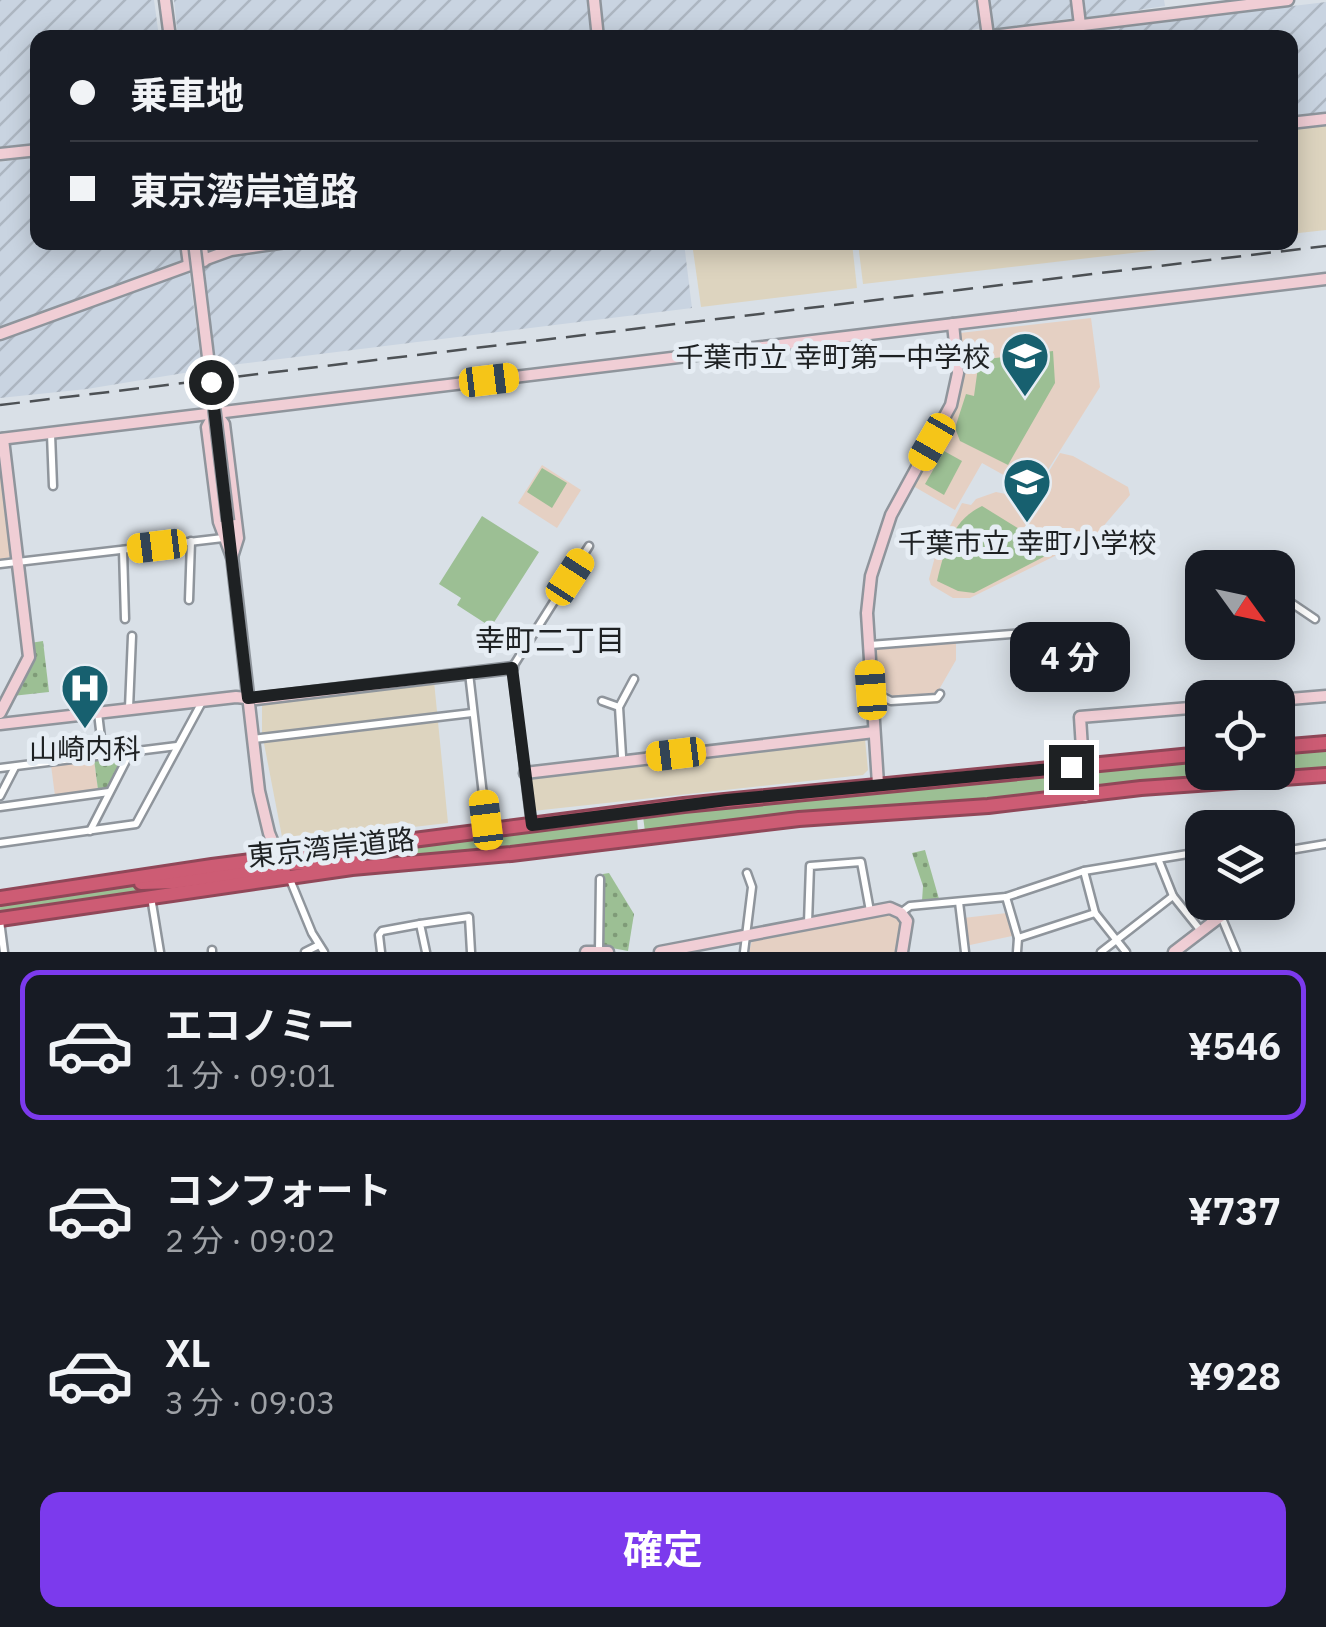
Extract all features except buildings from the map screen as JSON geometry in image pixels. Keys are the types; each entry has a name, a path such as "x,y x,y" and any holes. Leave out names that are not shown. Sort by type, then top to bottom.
{"highway":[{"path":"1295,746 1326,743"},
{"name":"東京湾岸道路","path":"0,898 487,830 878,784 1185,756"},
{"name":"東京湾岸道路","path":"0,920 377,865 511,854 799,819 1326,775"},
{"path":"278,857 288,864 335,860 377,865"},
{"path":"114,880 167,883 270,870 289,876"}],"street":[{"path":"165,0 169,30"},
{"path":"594,0 597,30"},
{"path":"982,30 984,0"},
{"path":"1077,0 1080,25"},
{"path":"1169,0 1171,14"},
{"path":"1039,30 1288,0"},
{"path":"1298,122 1326,119"},
{"path":"0,154 30,151"},
{"path":"187,250 189,265"},
{"path":"199,250 261,805 278,857 321,948 305,952"},
{"path":"201,250 204,261"},
{"path":"0,334 234,250"},
{"path":"0,713 29,658 1,439 1326,279"},
{"path":"878,784 868,645 869,590 882,539 955,391 958,373 953,324"},
{"path":"215,412 224,424 238,538 232,557"},
{"path":"215,412 208,427 223,538 232,557"},
{"path":"51,433 53,486"},
{"path":"0,564 223,538"},
{"path":"188,600 191,542"},
{"path":"532,825 512,668 590,546"},
{"path":"123,550 124,619"},
{"path":"1295,605 1316,619"},
{"path":"868,645 1023,634 1048,640 1064,654"},
{"path":"129,708 132,636"},
{"path":"0,724 512,668"},
{"path":"469,674 487,830"},
{"path":"622,756 618,708 634,679"},
{"path":"871,690 892,701 937,698 940,694"},
{"path":"1295,699 1326,696"},
{"path":"0,843 136,824 202,700"},
{"path":"602,700 618,708"},
{"path":"1085,796 1080,718 1185,708"},
{"path":"98,713 103,756"},
{"path":"253,739 472,713"},
{"path":"525,772 874,732"},
{"path":"0,768 178,746"},
{"path":"90,831 131,752"},
{"path":"0,796 15,766"},
{"path":"0,807 109,792"},
{"path":"1295,849 1326,844"},
{"path":"900,912 910,906 1006,897 1084,871 1185,855"},
{"path":"1159,860 1173,896 1201,931"},
{"path":"808,924 810,866 861,862 870,912"},
{"path":"1084,871 1096,914 1126,952"},
{"path":"744,952 752,887 747,873"},
{"path":"586,952 604,951 600,878"},
{"path":"151,896 160,952"},
{"path":"1101,952 1173,896"},
{"path":"1006,897 1018,938 1017,952"},
{"path":"959,902 965,952"},
{"path":"660,952 890,908 900,912 906,921 902,952"},
{"path":"1018,938 1096,914"},
{"path":"378,951 382,931 470,917 470,952"},
{"path":"0,920 4,952"},
{"path":"1174,952 1216,920"},
{"path":"1223,920 1236,952"},
{"path":"420,924 426,952"}],"shaded area":[{"path":"0,0 154,0 158,30 30,30 30,145 0,148"},
{"path":"174,0 589,0 592,30 177,30"},
{"path":"598,0 979,0 983,28 972,30 602,30"},
{"path":"988,0 1072,0 1074,18 993,29"},
{"path":"1081,0 1164,0 1165,6 1085,18"},
{"path":"1326,2 1326,114 1298,117 1298,30 1097,30"},
{"path":"1326,122 1326,230 1298,233 1298,125"},
{"path":"30,158 30,250 181,250 182,263 0,329 0,162"},
{"path":"685,250 692,308 215,367 203,265 234,253"},
{"path":"693,250 853,250 857,288 701,307"},
{"path":"859,250 1158,250 863,284"},
{"path":"189,270 202,370 87,389 0,398 0,338"},
{"name":"千葉市立 幸町第一中学校","path":"1091,318 1100,387 1034,492 982,463 955,510 913,486 955,408 963,378 960,333"},
{"path":"0,450 13,556 0,560"},
{"name":"千葉市立 幸町小学校","path":"1060,453 1073,456 1128,487 1130,495 1095,536 970,598 953,598 931,585 936,553 962,503 971,505 976,499 996,492 1006,494 1012,484 1034,496"},
{"path":"542,465 581,490 557,528 518,503"},
{"path":"956,642 956,660 937,693 893,696 877,685 876,647"},
{"path":"434,681 448,823 283,842 262,733 262,702"},
{"path":"862,737 868,770 863,775 533,811 530,776"},
{"path":"94,759 98,790 55,796 51,765"},
{"path":"888,913 896,916 902,927 897,952 749,952 753,937"},
{"path":"1007,913 1012,936 967,943 963,918"}],"green space":[{"path":"1053,351 1055,383 1008,465 960,441 955,428 966,394 974,396 979,360"},
{"path":"944,451 962,461 944,495 925,484"},
{"path":"542,468 567,483 552,508 527,492"},
{"path":"982,506 1055,551 974,593 958,591 937,581 943,559 956,528"},
{"path":"482,516 539,552 491,627 457,605 461,598 439,584"},
{"path":"43,641 49,692 12,696 30,643"},
{"path":"1326,748 1326,770 1295,772 1295,751"},
{"path":"122,755 125,759 108,789 98,790 94,759"},
{"path":"1185,762 1185,781 1088,789 1086,771"},
{"path":"1078,772 1080,791 645,832 643,816"},
{"path":"637,818 638,832 478,849 319,859"},
{"path":"925,850 939,899 922,901 923,886 912,853"},
{"path":"609,873 634,914 628,951 601,946 603,874"},
{"path":"272,874 0,914 0,903 118,885"}],"railway":[{"path":"1298,249 1326,246"},
{"path":"0,405 1293,250"}],"place":[{"name":"千葉市立 幸町第一中学校","path":"1025,398"},
{"name":"千葉市立 幸町小学校","path":"1027,524"},
{"name":"山崎内科","path":"85,730"}],"district":[{"name":"幸町二丁目","path":"550,639"}],"route":[{"path":"211,382 248,698 512,668 532,825 727,800 1071,767"}]}
